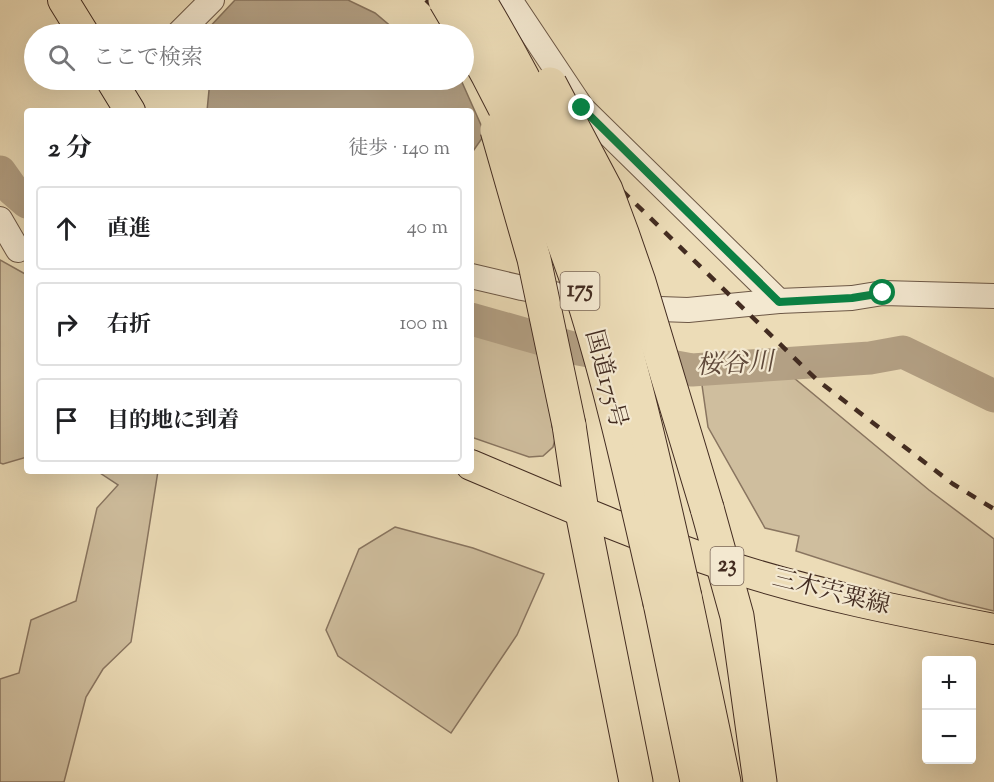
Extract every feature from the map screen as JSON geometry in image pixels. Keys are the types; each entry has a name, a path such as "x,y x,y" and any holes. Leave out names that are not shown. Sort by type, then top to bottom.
{"highway":[{"name":"175","path":"444,0 454,24"},
{"name":"国道175号","path":"444,0 458,24"},
{"name":"国道175号","path":"479,0 528,88 557,148 586,219 635,379 673,600 697,782"},
{"name":"175","path":"493,0 548,81 606,190 639,282 737,615 760,782"},
{"name":"国道175号","path":"474,51 503,101 559,230 586,308 673,600 724,782"},
{"name":"175","path":"474,73 499,137 534,259 569,425 582,512 636,782"}],"main road":[{"path":"63,0 78,24"},
{"name":"三木宍粟線","path":"474,466 582,512 724,565 804,588 925,616 994,629"}],"street":[{"path":"188,24 212,0"},
{"path":"510,0 582,108 779,302"},
{"path":"0,219 15,248"},
{"path":"474,277 628,308 688,310 852,298 883,293 994,296"}],"shaded area":[{"path":"235,0 348,0 375,13 388,24 212,24"},
{"path":"209,90 465,90 473,108 207,108"},
{"path":"474,109 485,134 474,150"},
{"path":"0,260 24,273 24,458 0,463"},
{"path":"474,329 541,350 557,432 553,447 543,456 529,457 474,438"},
{"path":"701,378 794,378 929,490 994,539 994,611 948,600 796,551 799,536 765,528 708,427"},
{"path":"102,474 158,474 131,642 103,669 86,697 64,782 0,782 0,679 19,673 31,620 76,601 97,508 118,485"},
{"path":"395,527 473,548 544,574 517,635 451,733 338,656 326,630 359,549"}],"waterway":[{"name":"桜谷川","path":"0,172 12,189 24,199"},
{"name":"桜谷川","path":"474,320 573,348 692,370 870,358 903,352 994,396"}],"railway":[{"path":"426,0 451,24"},
{"path":"474,47 817,380 953,484 994,509"}],"route":[{"path":"582,108 779,302 852,298 883,293"}]}
